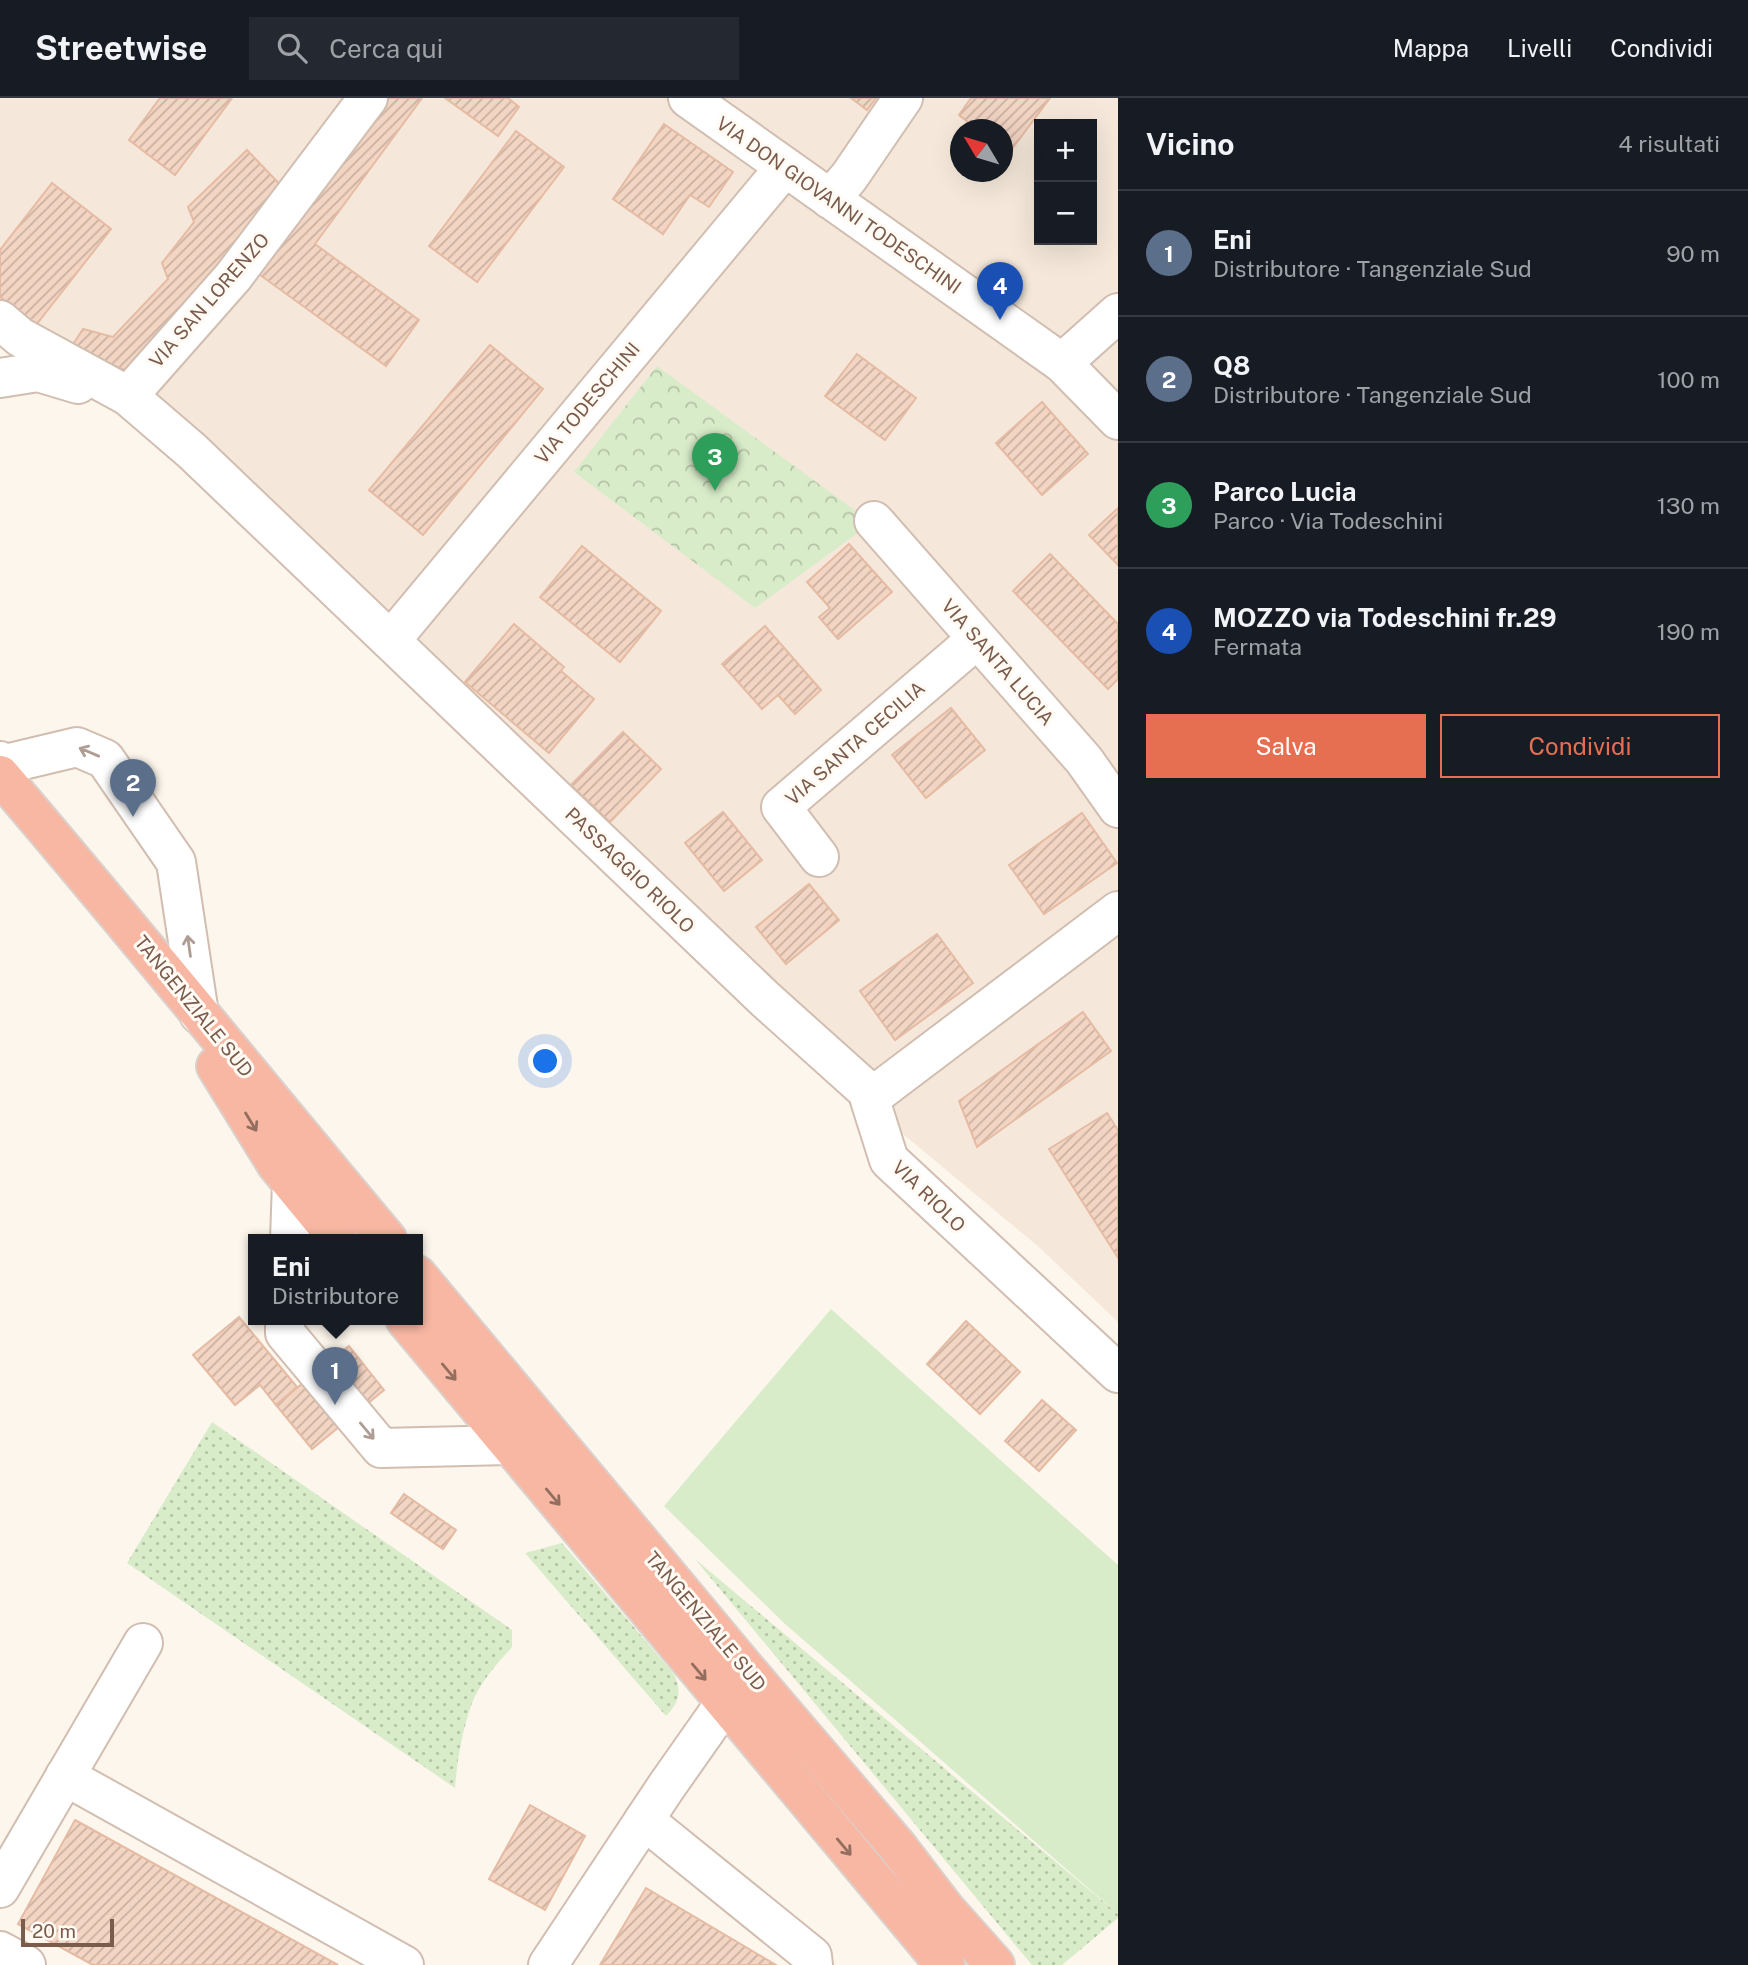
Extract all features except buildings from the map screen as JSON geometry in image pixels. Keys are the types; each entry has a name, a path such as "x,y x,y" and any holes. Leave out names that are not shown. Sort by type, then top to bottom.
{"highway":[{"name":"TANGENZIALE SUD","path":"0,775 123,919 383,1234"},
{"path":"123,919 277,1165 334,1234"},
{"name":"TANGENZIALE SUD","path":"423,1282 748,1673 897,1846 946,1910 995,1965"},
{"path":"410,1325 946,1965"},
{"path":"904,1918 918,1942 920,1965"}],"street":[{"name":"VIA SAN LORENZO","path":"128,396 233,277 368,98"},
{"name":"VIA DON GIOVANNI TODESCHINI","path":"688,98 1062,363 1118,420"},
{"path":"830,199 849,177 903,98"},
{"name":"VIA TODESCHINI","path":"391,640 785,167"},
{"path":"1062,363 1118,313"},
{"name":"PASSAGGIO RIOLO","path":"0,320 20,337 128,396 192,451 766,1000 873,1096"},
{"path":"0,378 38,372 115,396 128,396"},
{"name":"VIA SANTA LUCIA","path":"874,521 1084,760 1118,808"},
{"name":"VIA SANTA CECILIA","path":"819,857 781,807 977,639"},
{"path":"0,761 6,764 77,747 105,759 176,862 199,1014"},
{"path":"873,1096 1118,911"},
{"name":"VIA RIOLO","path":"873,1096 870,1100 889,1160 1118,1374"},
{"path":"290,1234 292,1183"},
{"path":"285,1325 285,1333 382,1448 509,1445"},
{"path":"0,1888 143,1643"},
{"path":"548,1965 725,1703"},
{"path":"65,1776 404,1965"},
{"path":"644,1820 811,1956 813,1965"},
{"path":"0,1951 26,1965"}],"shaded area":[{"path":"0,98 1118,98 1118,1322 1040,1248 849,1089 128,396 0,320"}],"green space":[{"path":"657,366 856,511 883,511 874,521 755,608 574,472"},
{"path":"831,1309 1118,1565 1118,1914 784,1623 664,1506"},
{"path":"212,1422 512,1630 512,1647 483,1682 471,1706 460,1747 455,1788 127,1563"},
{"path":"562,1543 674,1674 678,1696 666,1716 525,1553"},
{"path":"695,1559 1118,1914 1118,1918 1062,1965 1032,1965"}],"place":[{"name":"MOZZO via Todeschini fr.29","path":"1000,320"},
{"name":"Parco Lucia","path":"715,491"},
{"name":"Q8","path":"133,817"},
{"name":"Eni","path":"335,1405"}]}
